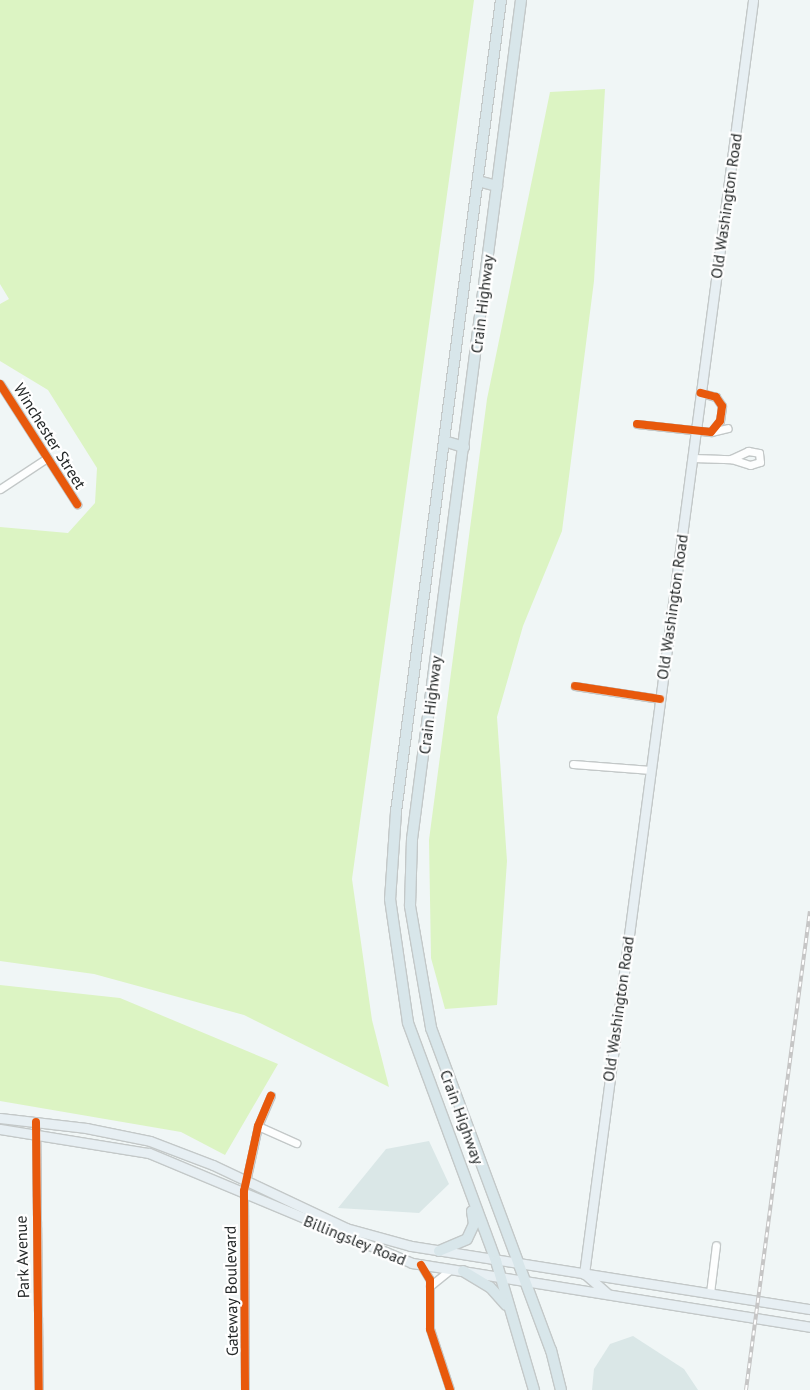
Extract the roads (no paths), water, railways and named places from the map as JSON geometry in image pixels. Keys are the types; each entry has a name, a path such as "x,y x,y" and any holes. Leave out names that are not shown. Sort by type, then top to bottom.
{"highway":[{"name":"Crain Highway","path":"501,0 396,812 391,914 408,1023 470,1197 496,1261 517,1323 534,1390"},
{"name":"Crain Highway","path":"521,0 412,839 410,906 431,1028 524,1281 561,1390"},
{"path":"478,181 497,186"},
{"path":"444,441 464,447"},
{"path":"439,1252 461,1244 471,1233 470,1197"},
{"path":"463,1271 497,1292 517,1323"}],"main road":[{"name":"Old Washington Road","path":"584,1274 753,0"},
{"name":"Billingsley Road","path":"0,1118 136,1137 245,1181 346,1228 439,1252 810,1309"},
{"name":"Billingsley Road","path":"0,1129 36,1133 149,1153 244,1191 363,1247 421,1265 501,1276 614,1296 810,1326"},
{"path":"584,1274 614,1296"},
{"path":"708,1311 710,1293"}],"street":[{"name":"Winchester Street","path":"0,384 77,504"},
{"path":"701,392 716,397 722,406 720,420 711,432"},
{"path":"637,424 711,432 728,428"},
{"path":"0,489 48,458"},
{"path":"692,458 731,459"},
{"path":"575,686 660,699"},
{"path":"573,764 651,770"},
{"name":"Gateway Boulevard","path":"245,1390 244,1191 258,1126 271,1096"},
{"name":"Park Avenue","path":"36,1122 39,1390"},
{"path":"258,1126 296,1143"},
{"path":"710,1293 716,1245"},
{"path":"421,1265 430,1286 430,1329 450,1390"},
{"path":"430,1286 451,1269"}],"railway":[{"path":"746,1390 810,911"}]}
